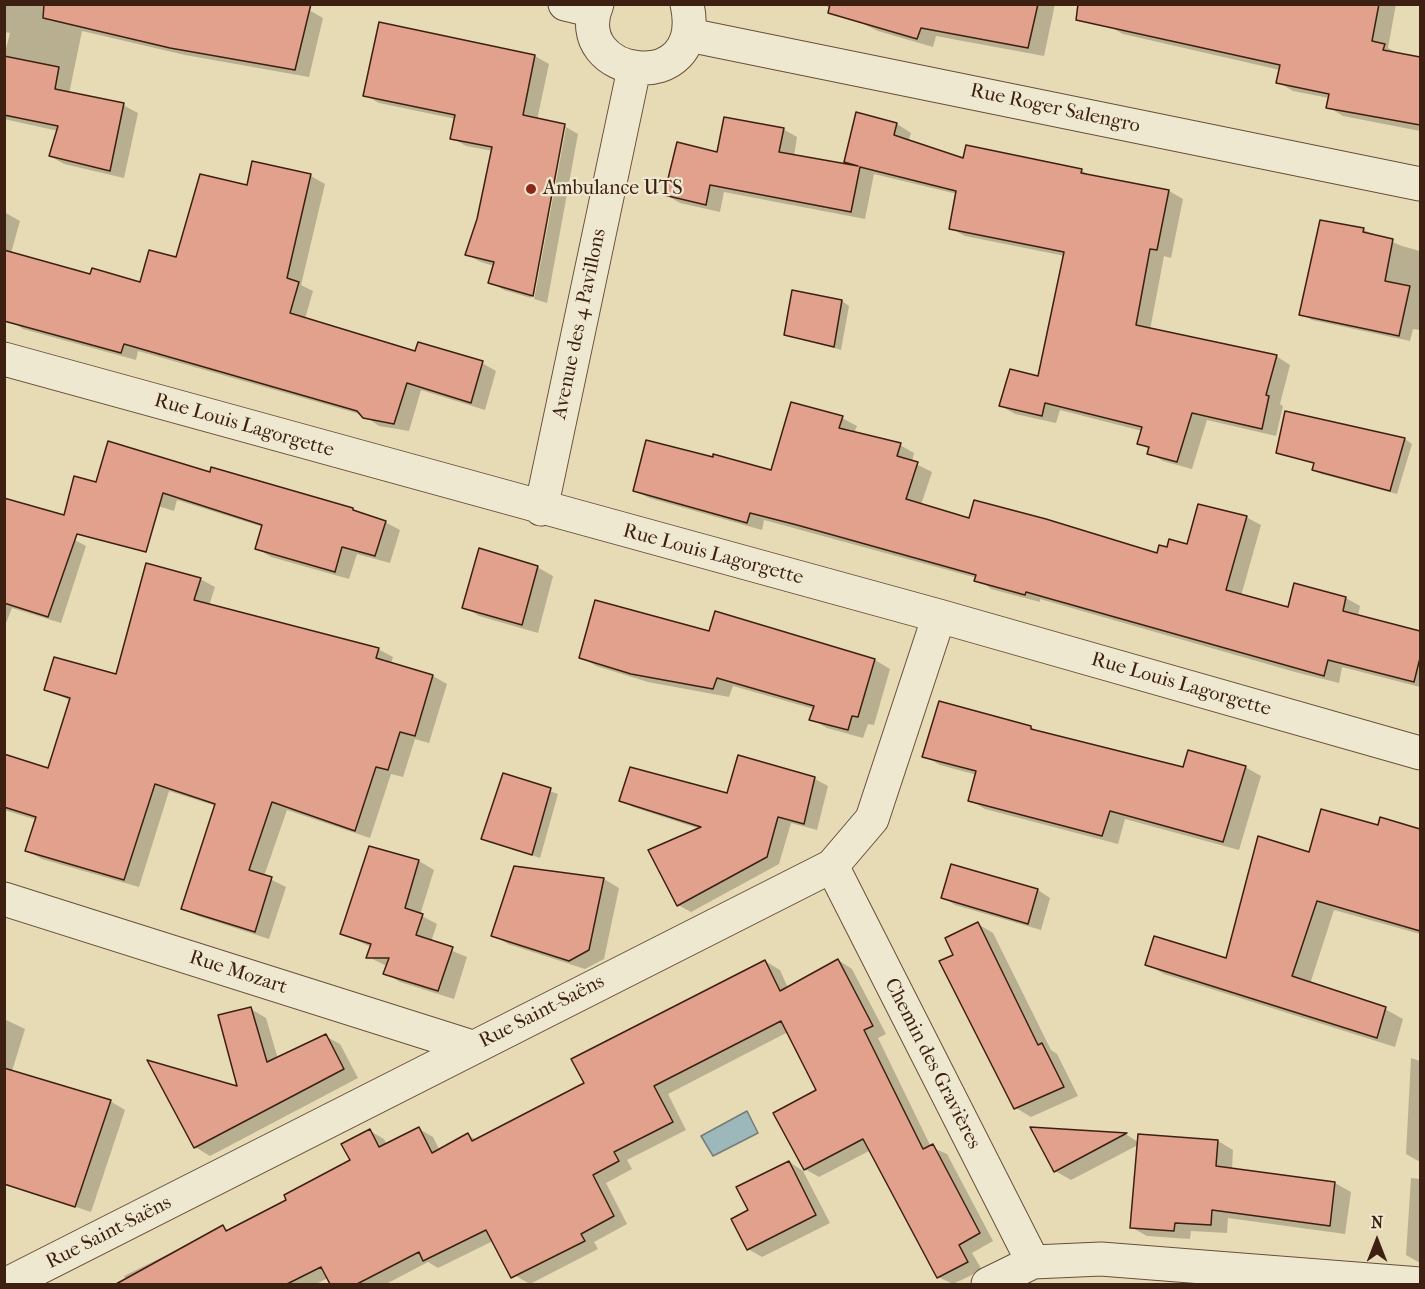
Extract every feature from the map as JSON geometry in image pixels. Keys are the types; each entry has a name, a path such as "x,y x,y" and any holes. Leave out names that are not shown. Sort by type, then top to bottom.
{"street":[{"path":"586,7 598,42 607,55 619,64 634,69 648,69 668,61 683,47 688,20"},
{"name":"Rue Roger Salengro","path":"688,20 1420,184"},
{"name":"Avenue des 4 Pavillons","path":"542,509 634,69"},
{"name":"Rue Louis Lagorgette","path":"4,359 542,509 939,616 1420,753"},
{"name":"Rue Saint-Saëns","path":"7,1284 832,866 872,819 939,616"},
{"name":"Chemin des Gravières","path":"832,866 1033,1262"},
{"name":"Rue Mozart","path":"4,898 472,1047"},
{"path":"988,1284 1033,1262 1101,1259 1420,1284"}],"water":[{"path":"747,1111 758,1133 713,1156 701,1136"}],"building":[{"path":"44,4 311,4 295,70 170,48 43,18"},
{"path":"830,4 1038,4 1028,48 921,28 917,39 828,13"},
{"path":"1078,4 1379,4 1372,41 1385,44 1383,50 1420,57 1420,125 1326,108 1329,94 1276,83 1280,65 1076,20"},
{"path":"379,22 535,55 523,115 565,124 533,296 488,283 494,262 465,255 477,219 492,147 450,139 455,115 363,96"},
{"path":"4,56 59,67 55,89 124,103 110,171 49,156 58,126 4,115"},
{"path":"856,112 897,123 894,135 963,158 966,145 1082,169 1081,173 1169,190 1157,250 1150,249 1136,325 1277,355 1266,395 1269,396 1262,429 1192,413 1177,462 1147,454 1149,447 1137,444 1142,427 1045,403 1042,416 999,406 1010,369 1038,376 1064,252 949,229 956,191 860,167 851,212 710,185 706,205 664,195 677,142 717,152 724,117 784,128 779,152 858,166 844,162"},
{"path":"252,161 311,174 287,278 299,282 290,313 415,351 418,342 483,361 471,403 407,383 394,424 363,418 357,411 124,344 121,353 4,321 4,250 90,274 92,268 140,282 149,250 176,257 200,174 247,185"},
{"path":"1320,220 1364,228 1363,232 1393,239 1385,281 1410,286 1399,336 1299,315"},
{"path":"792,290 842,300 834,347 784,335"},
{"path":"791,402 843,416 839,428 901,443 897,456 918,462 906,499 969,518 974,500 1157,553 1159,545 1167,547 1169,539 1187,544 1198,504 1247,516 1226,590 1288,607 1294,583 1346,597 1343,611 1420,631 1420,658 1414,682 1328,660 1324,676 1026,592 1025,595 974,581 976,575 797,525 750,513 747,523 633,491 646,440 713,457 713,454 771,470"},
{"path":"1285,411 1405,438 1390,491 1312,470 1314,463 1276,453"},
{"path":"108,441 210,472 211,467 353,508 353,510 386,521 375,556 342,547 335,572 255,549 262,525 163,493 146,552 77,534 48,617 4,603 4,498 64,515 74,476 96,482"},
{"path":"479,548 538,566 522,625 462,608"},
{"path":"146,563 201,578 194,600 379,648 376,658 433,675 415,736 400,732 388,770 376,767 355,831 272,802 249,870 272,877 255,932 181,909 215,804 155,784 124,880 25,851 36,817 4,807 4,754 48,768 70,698 44,690 54,657 116,674"},
{"path":"595,600 709,631 715,611 875,659 858,717 852,716 848,730 809,720 814,706 717,678 713,689 631,674 579,658"},
{"path":"939,701 1031,726 1031,729 1183,767 1188,750 1246,766 1223,842 1110,811 1102,836 968,801 976,771 922,757"},
{"path":"738,755 815,777 804,824 778,817 767,857 677,906 648,850 701,827 619,801 630,767 727,793"},
{"path":"503,773 551,788 532,855 481,839"},
{"path":"1321,809 1378,825 1380,817 1420,829 1420,931 1317,901 1292,976 1386,1007 1377,1038 1145,965 1154,936 1226,958 1258,836 1309,852"},
{"path":"369,846 419,860 405,908 423,914 416,935 453,947 438,991 383,974 389,958 366,958 371,944 340,934"},
{"path":"951,864 1038,889 1028,924 941,898"},
{"path":"514,866 604,878 589,950 569,961 491,936"},
{"path":"978,922 1038,1045 1042,1043 1064,1087 1014,1109 939,961 953,955 945,938"},
{"path":"838,959 873,1026 864,1030 923,1149 933,1144 980,1233 959,1245 968,1262 937,1278 863,1139 804,1170 773,1113 816,1090 781,1021 654,1086 673,1122 614,1152 619,1161 593,1175 614,1216 581,1234 585,1241 511,1278 486,1230 423,1261 419,1252 357,1284 330,1284 321,1267 287,1284 116,1284 223,1225 226,1231 286,1200 284,1195 350,1160 341,1144 370,1129 379,1147 419,1127 432,1153 468,1133 472,1141 584,1083 571,1059 765,960 780,991"},
{"path":"251,1007 267,1062 326,1034 344,1069 194,1148 147,1060 237,1086 218,1015"},
{"path":"4,1068 111,1100 75,1207 4,1184"},
{"path":"1030,1127 1127,1133 1054,1172"},
{"path":"1138,1134 1218,1140 1216,1166 1335,1182 1330,1226 1212,1210 1211,1225 1175,1223 1174,1231 1130,1228"},
{"path":"789,1161 816,1215 747,1250 731,1219 748,1210 736,1187"}],"place":[{"name":"Ambulance UTS","path":"531,189"}]}
